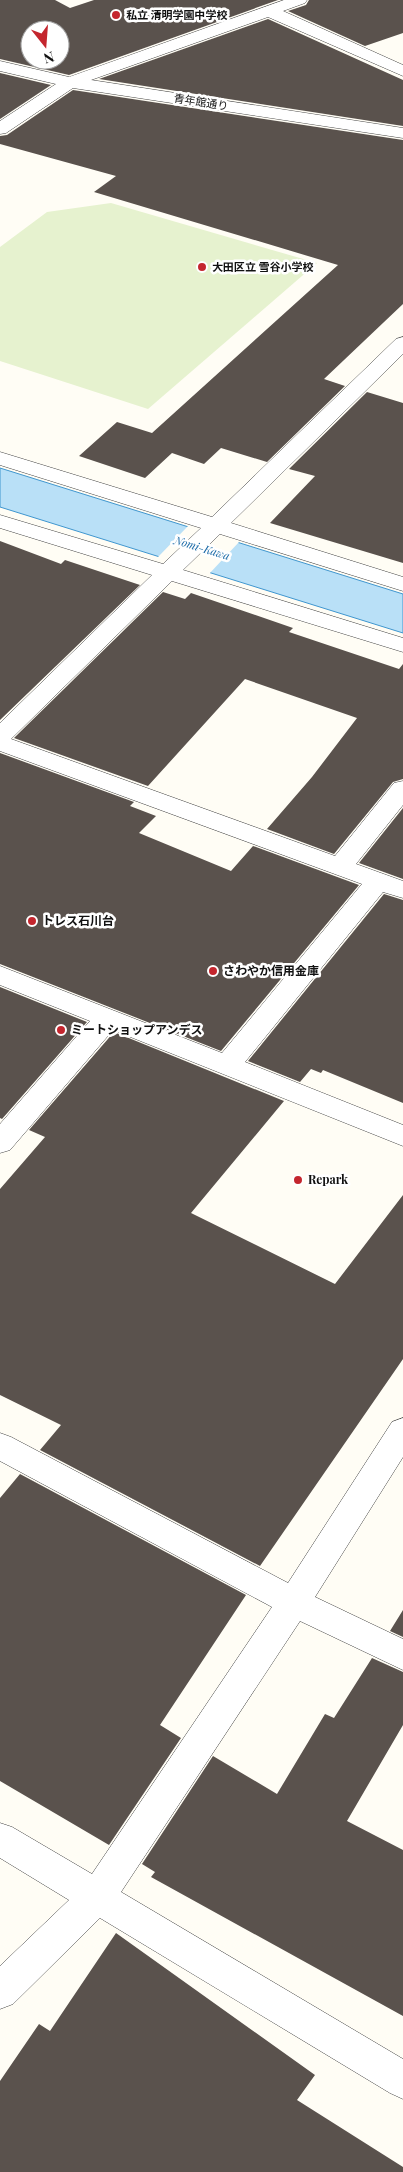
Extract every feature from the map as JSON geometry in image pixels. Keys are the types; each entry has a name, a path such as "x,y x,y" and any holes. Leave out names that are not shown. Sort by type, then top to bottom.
{"street":[{"path":"0,129 70,82 299,0"},
{"path":"268,11 403,70"},
{"name":"青年館通り","path":"0,66 70,82 403,133"},
{"path":"0,736 403,343"},
{"path":"0,458 213,530 403,584"},
{"path":"0,521 172,568 403,645"},
{"path":"0,743 403,890"},
{"path":"340,867 403,789"},
{"path":"228,1065 378,881"},
{"path":"0,975 403,1136"},
{"path":"0,1142 108,1018"},
{"path":"0,1991 97,1897 401,1438"},
{"path":"0,1446 294,1602 403,1655"},
{"path":"0,1839 403,2080"}],"green space":[{"path":"111,203 317,263 148,409 0,361 0,247 47,212"}],"water":[{"name":"Nomi-Kawa","path":"0,468 403,594 403,633 0,507"}],"pier":[{"path":"189,525 240,541 209,574 157,558"}],"building":[{"name":"私立 清明学園中学校","path":"0,0 55,0 70,8 94,0 278,0 69,75 47,70 70,70 70,20 20,20 20,64 0,59"},
{"path":"309,0 403,0 403,33 365,46 288,11 306,5"},
{"path":"268,19 403,80 403,126 99,79"},
{"path":"0,73 51,85 0,119"},
{"path":"73,90 403,140 403,304 324,379 345,386 267,462 221,448 204,464 172,453 145,478 79,456 117,422 152,433 338,265 94,192 116,176 0,144 0,136 7,135"},
{"path":"367,392 403,403 403,563 270,523 315,476 289,469"},
{"path":"0,541 61,564 65,560 140,585 0,720"},
{"path":"163,592 185,599 191,593 293,628 289,632 399,669 403,664 403,779 393,782 334,854 267,829 312,777 357,718 245,679 148,786 14,738"},
{"path":"0,753 134,802 130,806 156,816 139,833 231,871 253,846 359,885 221,1051 0,964"},
{"path":"403,808 403,879 359,863"},
{"path":"384,894 403,900 403,1103 323,1070 321,1073 311,1069 300,1082 248,1061"},
{"path":"0,987 87,1022 2,1119 0,1118"},
{"path":"114,1032 284,1101 191,1213 335,1284 403,1195 403,1359 260,1566 40,1450 61,1425 0,1395 0,1189 45,1137 29,1130"},
{"path":"20,1474 246,1595 160,1725 181,1738 109,1845 0,1781 0,1498"},
{"path":"403,1610 403,1637 390,1631"},
{"path":"372,1658 403,1672 403,1725 347,1821 403,1850 403,2016 151,1877 155,1872 142,1864 213,1756 277,1794 325,1714 334,1718"},
{"path":"116,1933 315,2075 297,2100 403,2167 403,2172 0,2172 0,2081 39,2024 50,2031"}],"place":[{"name":"私立 清明学園中学校","path":"116,15"},
{"name":"大田区立 雪谷小学校","path":"202,267"},
{"name":"トレス石川台","path":"32,921"},
{"name":"さわやか信用金庫","path":"213,971"},
{"name":"ミートショップアンデス","path":"61,1030"},
{"name":"Repark","path":"298,1180"}]}
